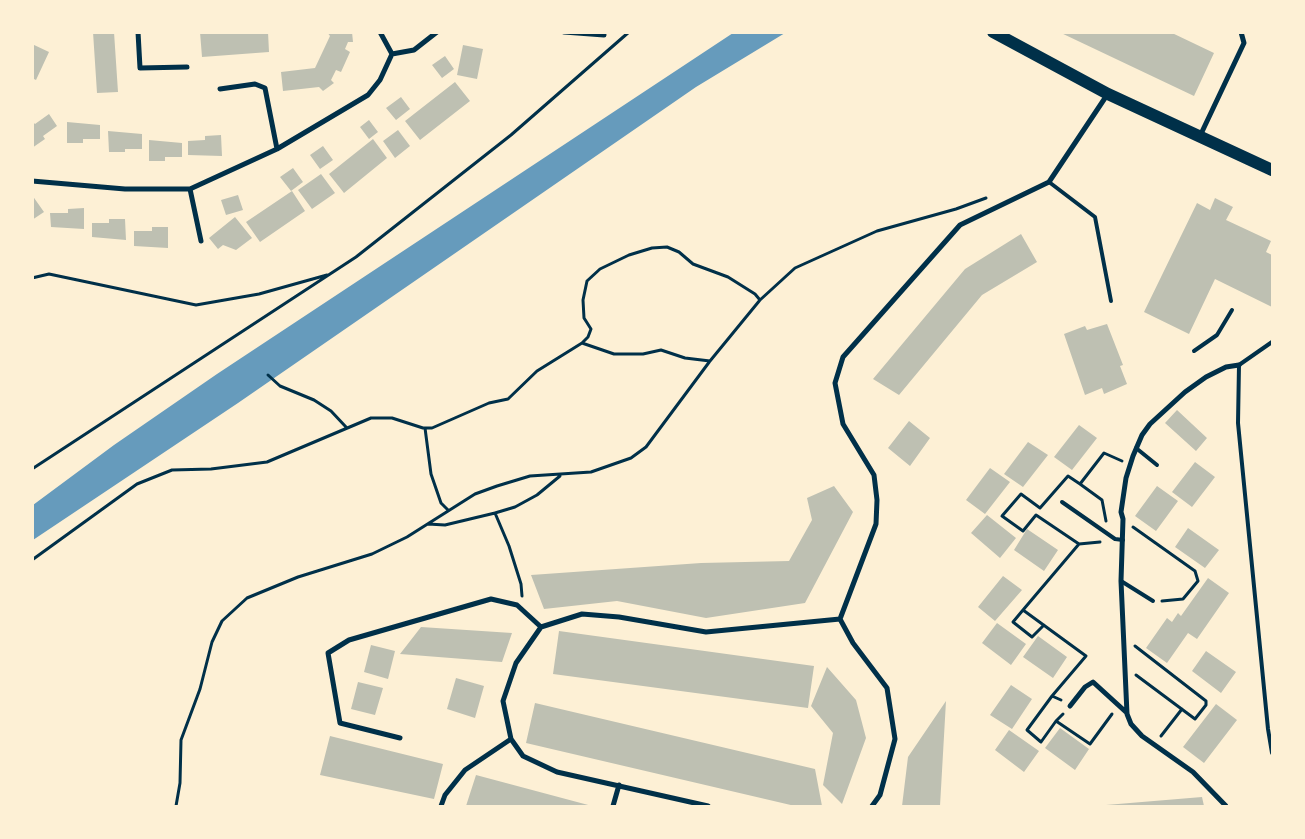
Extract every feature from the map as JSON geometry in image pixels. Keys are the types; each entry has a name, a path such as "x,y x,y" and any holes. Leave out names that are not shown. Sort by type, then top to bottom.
{"main road":[{"path":"993,32 1108,94 1272,170"}],"street":[{"path":"138,32 140,68 187,67"},
{"path":"380,32 392,54"},
{"path":"392,54 414,50 437,32"},
{"path":"564,32 604,35"},
{"path":"1200,136 1244,43 1240,32"},
{"path":"32,181 125,189 190,189 277,148 368,95 380,80 392,54"},
{"path":"220,89 255,84 265,88 277,148"},
{"path":"872,806 880,795 895,739 887,688 853,643 840,619 876,524 877,500 874,475 843,424 835,382 843,357 960,225 1050,182 1108,94"},
{"path":"190,189 201,241"},
{"path":"1226,806 1193,772 1142,736 1131,724 1127,714 1121,581 1123,519 1121,512 1126,478 1136,448 1150,424 1185,392 1206,376 1226,367 1239,365"},
{"path":"400,738 340,723 328,653 349,640 491,599 516,605 541,627"},
{"path":"708,806 557,772 523,756 511,739 503,701 516,663 541,627 582,614 619,617 706,632 840,619"},
{"path":"1070,706 1084,687 1093,682 1127,714"},
{"path":"441,806 445,796 465,770 511,739"},
{"path":"613,806 619,785"}],"lane":[{"path":"1050,182 1095,217 1112,300"},
{"path":"1194,351 1217,335 1232,310"},
{"path":"1272,342 1239,365 1238,424 1268,729 1272,753"},
{"path":"1136,448 1157,465"},
{"path":"1062,502 1115,538 1123,540"},
{"path":"1121,581 1153,601"}],"path":[{"path":"32,469 356,257 511,135 629,32"},
{"path":"176,806 180,783 181,740 200,689 212,642 222,621 247,598 298,577 372,554 428,524 475,494 530,476 561,476 591,472 632,458 651,440 668,414 760,300 795,268 877,231 956,209 990,196"},
{"path":"32,560 137,484 172,470 211,469 266,462 371,418 385,418 432,428 489,403 508,399 537,372 582,343 588,337 591,329 584,318 583,300 588,282 600,269 629,255 652,248 668,248 680,252 694,264 728,277 755,294 760,300"},
{"path":"32,278 50,274 196,305 259,294 330,274"},
{"path":"582,343 614,354 643,354 661,350 686,358 710,361"},
{"path":"268,375 280,386 314,400 330,411 346,427"},
{"path":"425,428 431,474 441,503 448,510"},
{"path":"428,524 445,526 515,507 537,495 561,476"},
{"path":"1080,484 1102,500 1107,524 1104,530"},
{"path":"1036,515 1040,508"},
{"path":"495,513 509,546 521,584 522,597 516,605"},
{"path":"1123,519 1195,571 1198,581 1183,599 1153,601"},
{"path":"1044,625 1032,637 1013,622 1078,544 1111,541 1115,538"},
{"path":"1023,610 1086,656 1052,696 1027,730 1041,742 1056,721 1090,744 1118,705"},
{"path":"1124,638 1206,701 1206,705 1195,719 1126,668"},
{"path":"1052,696 1070,706"},
{"path":"1155,744 1182,710"}],"water":[{"path":"733,33 785,33 696,87 238,403 33,540 33,505 114,445 217,374"}],"building":[{"path":"93,32 114,32 118,92 97,93"},
{"path":"200,32 268,32 269,52 202,57"},
{"path":"327,32 352,32 353,42 348,42 345,49 350,52 341,72 336,70 331,80 334,83 323,91 319,87 283,91 281,72 315,68 330,36"},
{"path":"1059,32 1170,32 1214,53 1194,96"},
{"path":"32,44 49,52 36,80 32,78"},
{"path":"463,45 483,49 477,79 457,75"},
{"path":"445,56 454,69 442,78 432,65"},
{"path":"455,82 470,101 420,140 405,121"},
{"path":"401,97 410,109 396,120 386,108"},
{"path":"49,114 57,126 43,136 45,139 32,148 32,121 35,124"},
{"path":"369,120 378,132 369,139 360,127"},
{"path":"67,122 100,125 100,139 83,139 83,143 67,143"},
{"path":"398,130 410,146 395,158 383,141"},
{"path":"108,131 142,134 142,149 125,149 125,152 109,152"},
{"path":"221,135 222,156 188,155 188,141 205,140 205,136"},
{"path":"373,139 387,158 344,193 329,174"},
{"path":"149,140 182,143 182,157 165,157 165,161 149,161"},
{"path":"323,146 333,160 320,169 310,155"},
{"path":"293,168 303,182 291,191 280,177"},
{"path":"321,174 335,193 312,209 298,190"},
{"path":"292,191 305,211 260,242 246,222"},
{"path":"32,195 44,212 32,220"},
{"path":"238,195 243,210 226,215 221,200"},
{"path":"1215,198 1233,207 1226,220 1271,241 1266,252 1272,255 1272,307 1215,279 1189,334 1144,312 1197,203 1210,210"},
{"path":"84,208 84,229 51,227 50,213 68,213 68,209"},
{"path":"235,217 252,238 236,250 223,245 218,249 209,238"},
{"path":"109,219 125,219 126,240 92,237 92,223 109,223"},
{"path":"152,227 168,227 168,248 134,246 134,231 152,231"},
{"path":"1021,234 1037,262 982,295 899,395 873,379 965,269"},
{"path":"1107,324 1123,365 1120,366 1127,384 1104,394 1102,388 1085,395 1064,334 1085,326 1087,330"},
{"path":"1177,410 1207,438 1196,451 1165,423"},
{"path":"909,421 930,438 910,466 888,448"},
{"path":"1079,425 1097,438 1072,470 1054,457"},
{"path":"1028,442 1048,455 1023,487 1004,474"},
{"path":"1195,462 1215,477 1192,507 1172,492"},
{"path":"990,468 1010,482 985,514 966,500"},
{"path":"834,486 853,512 805,603 706,618 617,601 544,609 531,575 701,563 789,561 812,520 807,498"},
{"path":"1157,486 1178,501 1156,531 1135,516"},
{"path":"987,515 1016,538 1000,558 971,533"},
{"path":"1188,528 1219,550 1205,568 1175,547"},
{"path":"1027,529 1058,550 1044,571 1014,550"},
{"path":"1003,576 1022,590 995,621 978,607"},
{"path":"1208,578 1229,593 1197,639 1188,633 1167,663 1146,648 1167,618 1172,622 1178,613 1181,616"},
{"path":"997,623 1026,644 1011,665 982,643"},
{"path":"421,627 512,633 502,662 400,654"},
{"path":"559,631 814,666 808,708 553,674"},
{"path":"1038,636 1067,657 1053,678 1023,657"},
{"path":"371,645 395,651 388,679 364,672"},
{"path":"1206,651 1236,672 1221,693 1192,671"},
{"path":"827,667 856,700 866,738 842,804 823,785 833,733 811,706"},
{"path":"456,678 484,686 475,718 447,709"},
{"path":"358,682 383,688 375,715 351,709"},
{"path":"1011,685 1032,699 1012,729 990,715"},
{"path":"946,701 940,806 902,806 908,757"},
{"path":"535,703 815,769 822,806 795,806 526,743"},
{"path":"1216,704 1237,720 1204,763 1183,747"},
{"path":"1060,728 1089,749 1075,770 1045,748"},
{"path":"1009,730 1039,751 1024,772 995,750"},
{"path":"330,736 443,764 434,799 320,775"},
{"path":"476,775 592,806 466,806"},
{"path":"1202,797 1204,806 1106,806 1106,805"}]}
